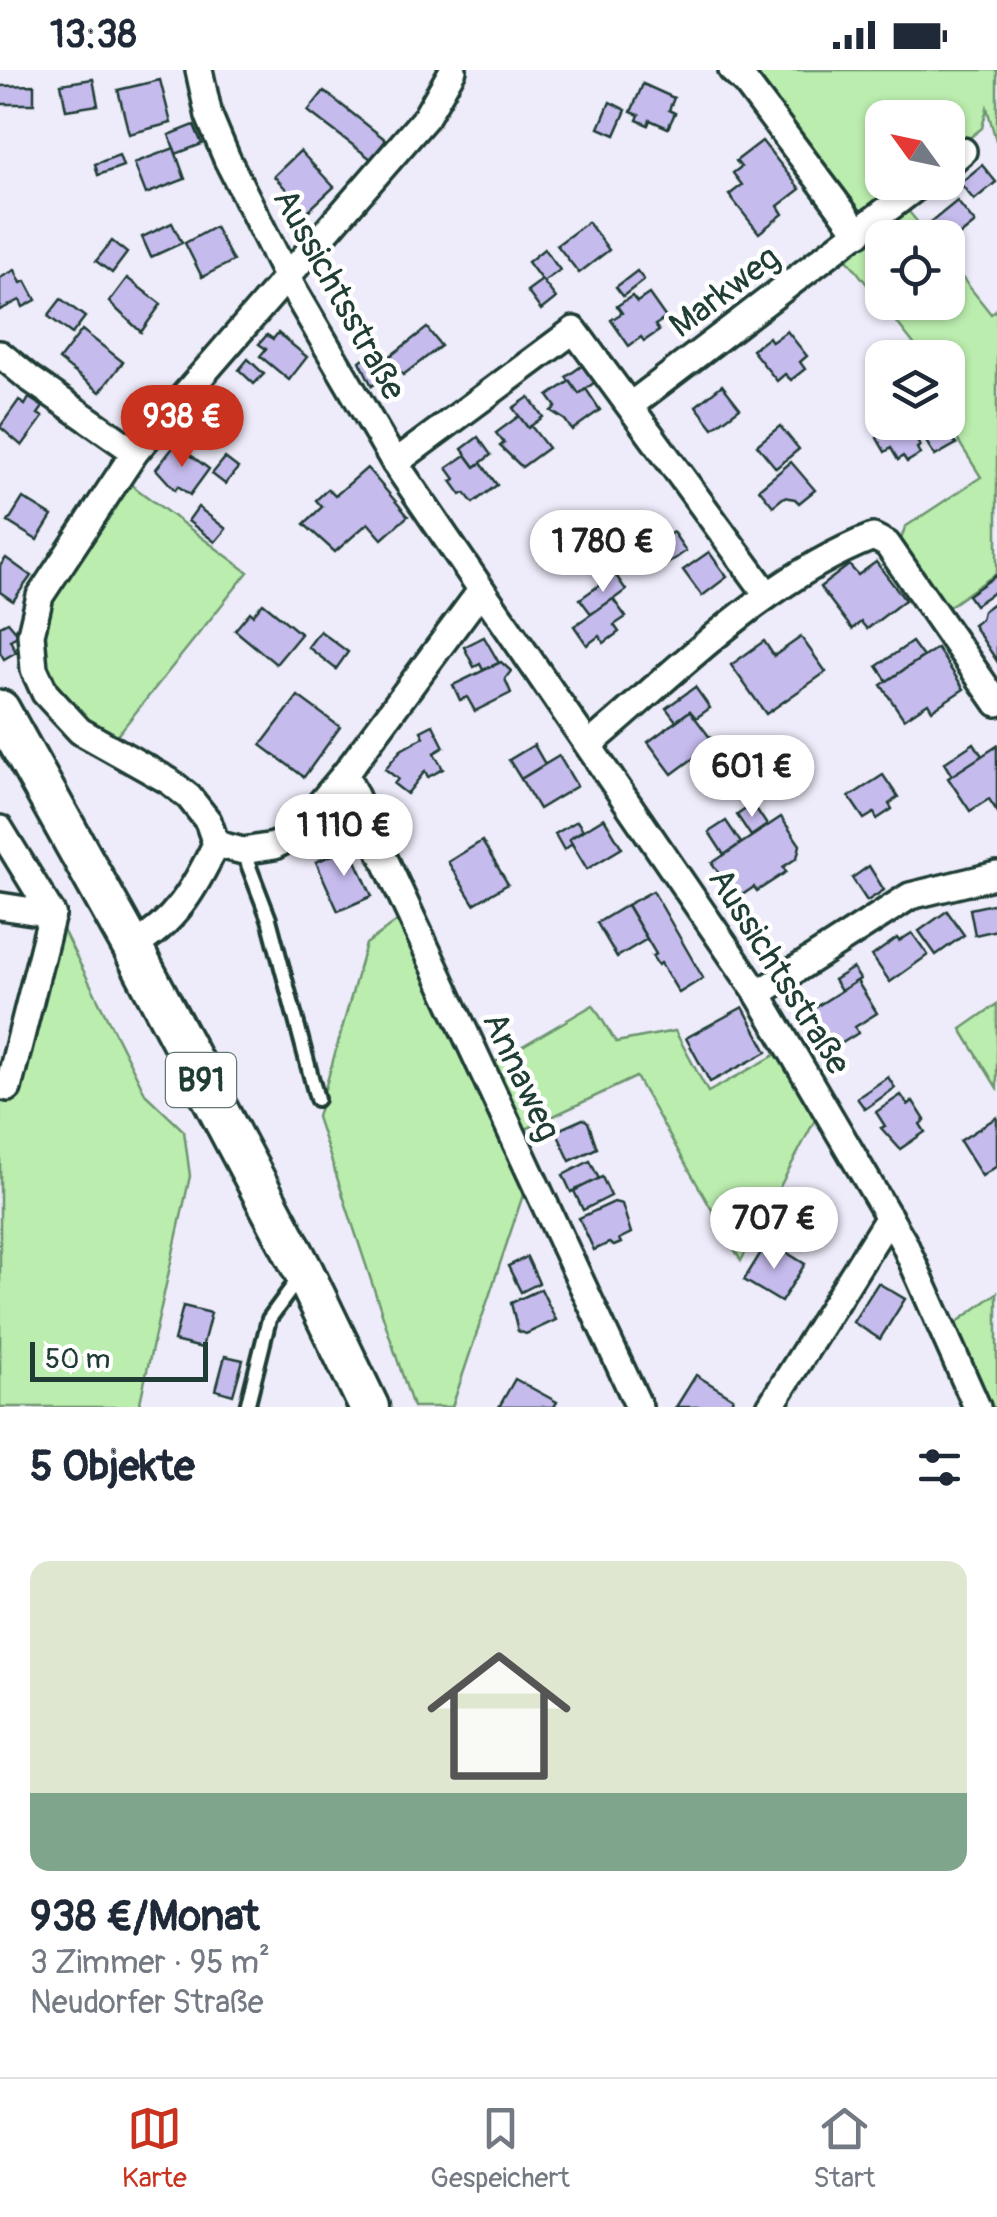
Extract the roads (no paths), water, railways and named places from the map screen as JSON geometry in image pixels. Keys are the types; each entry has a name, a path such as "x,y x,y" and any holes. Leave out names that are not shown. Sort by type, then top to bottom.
{"main road":[{"name":"B91","path":"0,710 132,947 304,1272 370,1407"}],"street":[{"name":"Aussichtsstraße","path":"199,70 209,116 227,159 287,278 395,463 758,994 904,1242 977,1407"},
{"path":"132,947 155,934 177,912 216,844 208,821 189,797 169,781 80,732 45,693 34,669 31,634 40,596 135,452 426,117 453,70"},
{"path":"732,70 746,83 859,233"},
{"name":"Markweg","path":"631,404 901,200"},
{"path":"395,463 574,330 768,594"},
{"path":"0,354 135,452"},
{"path":"589,744 768,594 841,549 872,537 887,544 997,702"},
{"path":"216,844 243,851 274,846 293,836 345,774 480,592"},
{"name":"Annaweg","path":"345,774 639,1407"},
{"path":"0,829 52,914 8,1088"},
{"path":"758,994 910,896 997,875"},
{"path":"0,906 52,914"},
{"path":"770,1407 889,1218"}],"lane":[{"path":"243,851 269,919 318,1099"},
{"path":"247,1407 270,1319 304,1272"}]}
